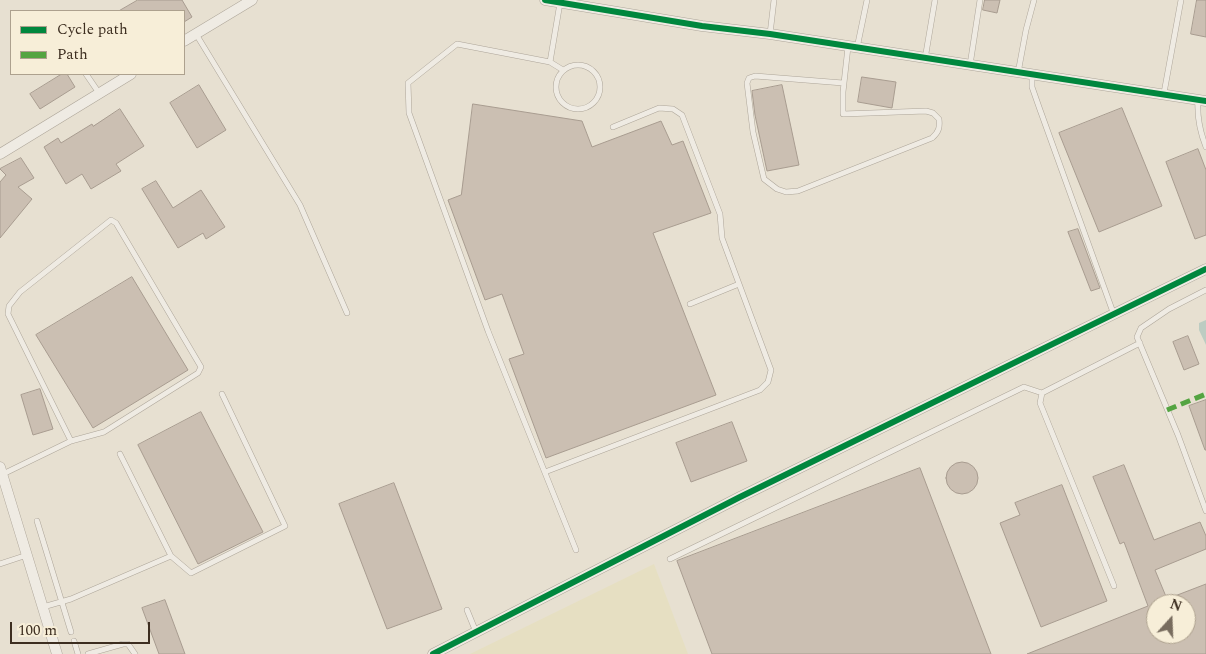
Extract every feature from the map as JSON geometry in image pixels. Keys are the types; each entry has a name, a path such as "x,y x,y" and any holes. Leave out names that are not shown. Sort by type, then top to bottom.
{"street":[{"path":"545,0 560,3 599,5 970,66 1202,100"},
{"path":"185,40 249,1"},
{"path":"0,154 129,75"},
{"path":"434,654 740,497 1206,269"},
{"path":"1,475 57,654"}],"lane":[{"path":"770,34 774,0"},
{"path":"843,83 755,76 748,78 753,132 764,179 777,189 786,192 798,191 932,138 937,134 940,119 926,110 843,114 843,83 867,0"},
{"path":"925,58 935,0"},
{"path":"970,66 980,0"},
{"path":"1018,73 1034,0"},
{"path":"1164,93 1180,0"},
{"path":"550,62 560,3"},
{"path":"196,34 300,205 347,313"},
{"path":"563,70 550,62 457,44 408,83 409,113 488,331 576,550"},
{"path":"577,65 591,69 596,75 600,89 594,102 588,107 574,109 561,103 555,90 556,82 563,70 577,65"},
{"path":"87,75 99,93"},
{"path":"1032,75 1032,87 1114,315"},
{"path":"1202,100 1197,111 1201,136 1206,146"},
{"path":"545,472 760,390 768,382 771,370 722,238 720,214 682,115 673,108 659,108 613,127"},
{"path":"1,475 71,442 104,432 198,374 201,367 116,223 111,220 20,292 9,306 8,314 71,442"},
{"path":"690,304 740,284"},
{"path":"1206,290 1141,328 1137,338 1178,435 1206,510"},
{"path":"670,559 1024,387 1042,393 1140,343"},
{"path":"1042,393 1040,403 1114,586"},
{"path":"120,454 171,556 191,573 285,526 222,394"},
{"path":"38,520 71,632"},
{"path":"0,564 27,555"},
{"path":"42,608 62,602 171,556"},
{"path":"467,610 476,633"},
{"path":"74,641 78,654"},
{"path":"88,654 128,644 134,654"}],"shaded area":[{"path":"1206,320 1206,345 1199,330 1199,323"},
{"path":"654,564 688,654 470,654"}],"building":[{"path":"138,0 182,0 192,17 185,21 185,10 121,10"},
{"path":"985,0 1000,0 997,13 983,10"},
{"path":"1197,0 1206,0 1206,37 1191,34"},
{"path":"60,75 68,75 75,87 40,109 30,94"},
{"path":"862,77 896,82 892,108 858,102"},
{"path":"199,85 226,130 197,148 170,103"},
{"path":"782,85 799,165 767,171 752,91"},
{"path":"473,104 582,121 592,147 661,121 672,145 683,141 711,213 653,233 716,395 546,458 509,359 524,354 502,294 485,300 448,200 461,195"},
{"path":"1122,108 1162,206 1099,232 1059,133"},
{"path":"120,109 144,146 116,164 121,171 91,189 82,174 66,184 44,147 58,138 61,143"},
{"path":"1198,149 1206,170 1206,235 1195,239 1166,162"},
{"path":"21,158 34,178 18,187 32,199 0,238 0,182 6,175 0,169"},
{"path":"156,181 173,208 201,190 225,227 206,239 203,233 178,248 142,189"},
{"path":"1078,229 1100,288 1091,291 1068,232"},
{"path":"132,277 188,370 93,428 36,335"},
{"path":"1188,336 1199,364 1184,370 1173,342"},
{"path":"40,389 53,429 33,435 21,395"},
{"path":"1206,400 1206,450 1205,450 1189,406"},
{"path":"201,412 263,532 198,564 138,445"},
{"path":"732,422 747,461 691,482 676,443"},
{"path":"962,462 974,466 978,478 974,490 962,494 950,490 946,478 950,466"},
{"path":"1124,465 1154,540 1200,522 1206,536 1206,549 1155,570 1165,594 1146,594 1146,601 1124,542 1120,544 1093,477"},
{"path":"920,468 991,654 712,654 677,561"},
{"path":"394,483 442,609 387,629 339,504"},
{"path":"1062,485 1107,601 1041,627 1000,523 1020,515 1015,503"},
{"path":"1206,584 1206,654 1027,654 1146,607 1146,644 1196,644 1196,594 1180,594"},
{"path":"165,600 185,654 159,654 142,608"}],"marked path":[{"path":"1167,410 1206,394"}],"cycle path":[{"path":"545,0 702,26 770,34 1206,101"},
{"path":"433,654 740,497 1206,269"}]}
